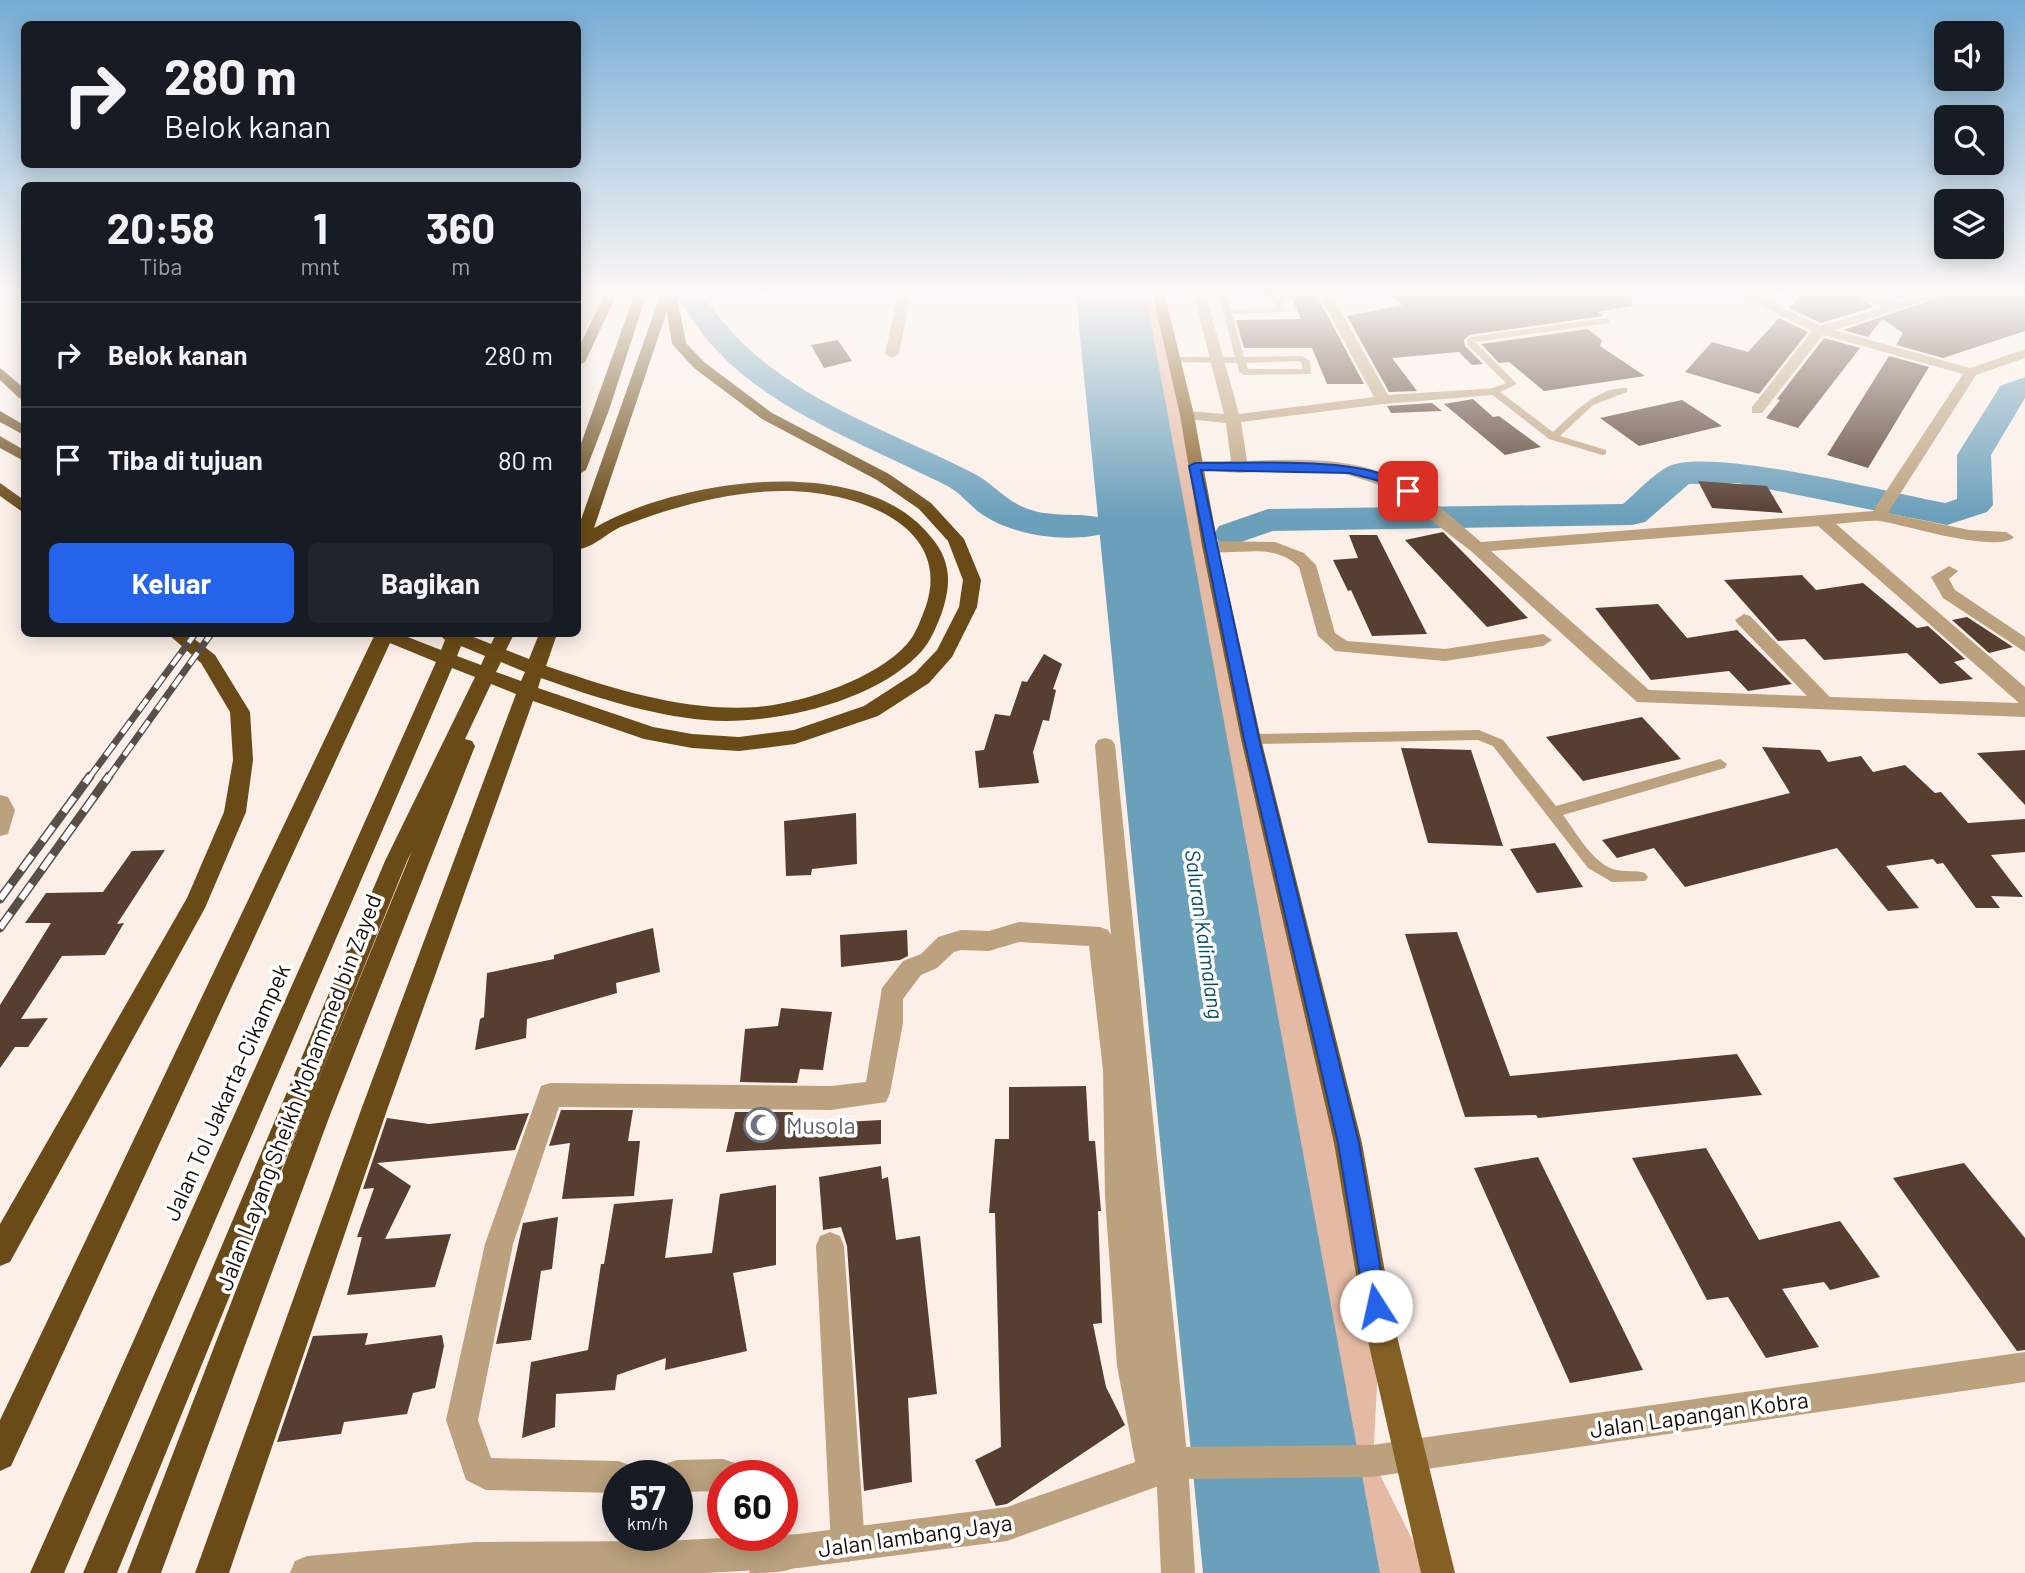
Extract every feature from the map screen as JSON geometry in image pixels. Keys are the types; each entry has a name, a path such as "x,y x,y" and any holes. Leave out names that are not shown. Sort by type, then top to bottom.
{"highway":[{"path":"581,462 616,369"},
{"path":"581,543 642,369"},
{"path":"392,637 531,693 651,734 692,741 739,744 795,737 871,711 922,678 945,653 968,607 972,580 956,539 933,514 883,477 767,416 705,369"},
{"path":"0,372 21,392"},
{"path":"0,415 21,429"},
{"path":"0,441 21,455"},
{"path":"455,637 552,675 672,712 720,716 761,715 809,706 892,667 921,641 939,602 939,572 930,546 918,531 899,515 873,501 840,492 803,486 756,487 716,492 638,512 581,542"},
{"path":"0,488 21,506"},
{"path":"0,1252 197,901 235,812 243,760 240,712 208,659 181,637"},
{"path":"0,1455 384,637"},
{"name":"Jalan Tol Jakarta–Cikampek","path":"47,1573 456,637"},
{"path":"100,1573 396,860 504,637"},
{"name":"Jalan Layang Sheikh Mohammed bin Zayed","path":"144,1573 317,1115 509,637"},
{"path":"212,1573 374,1110 547,637"}],"main road":[{"path":"1175,369 1187,415 1210,546 1251,739 1349,1143 1380,1328 1438,1573"}],"street":[{"path":"1221,369 1233,419 1240,468"},
{"path":"1366,369 1383,400"},
{"path":"1757,410 1789,369"},
{"path":"1962,369 1971,372 1978,369"},
{"path":"1880,513 1971,372"},
{"path":"1187,415 1233,419 1383,400 1493,391"},
{"path":"1195,466 1349,469 1380,477 1408,491 1477,547 1644,696 2025,710"},
{"path":"1477,547 1824,522 1880,513 1969,535 2006,537"},
{"path":"1824,522 2025,698"},
{"path":"1210,546 1282,548 1300,556 1307,565 1327,636 1342,647 1445,655 1543,640"},
{"path":"1949,570 1940,577 1940,582 1949,594 2025,646"},
{"path":"1744,620 1826,704"},
{"path":"1105,745 1178,1573"},
{"path":"0,803 4,810 0,828"},
{"path":"602,1477 486,1474 478,1468 462,1420 499,1244 550,1095 831,1098 877,1093 890,1023 891,996 912,968 929,961 946,944 961,940 989,941 1019,932 1100,937 1116,1070 1119,1197 1132,1366 1168,1466"},
{"path":"830,1246 848,1545"},
{"name":"Jalan Lapangan Kobra","path":"1168,1466 1373,1461 2025,1367"},
{"name":"Jalan lambang Jaya","path":"307,1573 476,1559 666,1558 773,1553 848,1545 1007,1524 1168,1466"}],"lane":[{"path":"1244,369 1246,373 1308,372 1307,369"},
{"path":"1497,369 1512,384 1493,391 1535,426 1553,437 1602,452"},
{"path":"1553,437 1590,403 1624,390"},
{"path":"1251,739 1479,735 1490,738 1498,743 1593,864 1612,876 1640,877"},
{"path":"1552,813 1720,764"}],"shaded area":[{"path":"1156,369 1175,369 1380,1328 1373,1461 1429,1573 1380,1573"}],"water":[{"name":"Saluran Kalimalang","path":"1083,369 1159,369 1380,1573 1203,1573"}],"building":[{"path":"1321,369 1356,369 1364,384 1327,384"},
{"path":"1377,369 1401,369 1417,391 1389,392"},
{"path":"1518,369 1635,369 1645,376 1544,391"},
{"path":"1687,369 1778,369 1759,394 1685,372"},
{"path":"1800,369 1843,369 1798,428 1766,418 1780,400 1777,399"},
{"path":"1881,369 1928,369 1868,468 1827,455"},
{"path":"1473,399 1493,417 1499,416 1541,447 1505,455 1444,404"},
{"path":"1682,400 1722,426 1639,446 1600,418"},
{"path":"1432,403 1442,411 1391,413 1387,406"},
{"path":"1698,481 1767,486 1783,513 1712,508"},
{"path":"1443,532 1528,618 1487,627 1405,540"},
{"path":"1349,535 1377,535 1427,634 1372,636 1351,590 1348,591 1333,560 1358,558"},
{"path":"1802,575 1816,590 1863,583 1917,628 1928,626 1965,659 1954,662 1973,679 1940,684 1907,653 1824,660 1805,639 1778,641 1724,580"},
{"path":"1658,604 1687,638 1737,630 1792,684 1748,691 1729,671 1651,680 1595,608"},
{"path":"1967,617 2013,647 1989,653 1952,620"},
{"path":"1044,654 1062,664 1053,689 1056,690 1049,721 1043,720 1033,752 1039,783 979,788 975,751 984,750 995,714 1010,716 1022,681 1027,682"},
{"path":"1642,717 1681,759 1583,781 1546,737"},
{"path":"1762,747 1820,750 1828,762 1861,756 1873,772 1905,765 1935,793 1941,792 1968,823 2025,819 2025,852 1991,855 2023,897 1991,896 2000,908 1976,908 1943,863 1937,864 1933,859 1886,866 1919,908 1888,911 1837,848 1685,887 1654,848 1617,858 1602,840 1790,793"},
{"path":"1401,748 1471,750 1503,846 1428,843"},
{"path":"2025,750 2025,805 1977,753"},
{"path":"856,813 857,864 812,869 811,875 786,876 784,821"},
{"path":"1555,843 1583,887 1537,893 1510,849"},
{"path":"165,850 117,924 124,923 105,955 62,956 21,1019 48,1018 28,1047 15,1047 0,1068 0,1005 51,923 25,923 46,893 103,892 132,851"},
{"path":"653,928 660,972 616,983 617,993 527,1019 526,1038 475,1050 480,1019 484,1017 487,973 554,959 554,955"},
{"path":"907,930 908,956 900,960 841,967 840,935"},
{"path":"1457,932 1510,1076 1737,1054 1762,1095 1538,1118 1536,1115 1465,1117 1405,934"},
{"path":"781,1008 832,1012 823,1070 800,1069 797,1083 740,1082 745,1029 778,1026"},
{"path":"1086,1086 1089,1141 1095,1141 1101,1211 1098,1211 1102,1323 1093,1324 1106,1387 1125,1425 1007,1504 996,1506 975,1460 1001,1447 995,1213 989,1213 995,1139 1009,1139 1009,1087"},
{"path":"561,1110 633,1110 628,1141 640,1141 634,1196 562,1199 570,1143 549,1146"},
{"path":"735,1112 793,1112 791,1125 881,1120 881,1144 726,1152"},
{"path":"529,1113 515,1150 377,1163 411,1186 385,1239 451,1234 435,1287 347,1295 362,1237 357,1237 374,1188 363,1189 387,1118 429,1124"},
{"path":"1706,1148 1759,1240 1840,1221 1880,1277 1830,1290 1824,1282 1782,1289 1819,1347 1766,1358 1728,1297 1707,1300 1632,1158"},
{"path":"1538,1157 1643,1370 1570,1383 1474,1168"},
{"path":"1964,1163 2025,1238 2025,1350 2017,1351 1893,1178"},
{"path":"881,1166 882,1179 888,1177 896,1240 920,1236 937,1394 908,1398 912,1482 864,1491 847,1246 841,1227 823,1230 819,1177"},
{"path":"776,1185 776,1265 733,1273 747,1351 665,1370 666,1358 617,1375 615,1390 556,1394 555,1427 522,1438 531,1362 588,1350 601,1264 604,1264 614,1204 673,1199 665,1258 712,1253 720,1194"},
{"path":"558,1217 552,1269 541,1271 531,1340 496,1344 523,1223"},
{"path":"368,1333 365,1345 442,1335 444,1346 435,1388 413,1393 407,1414 344,1422 341,1434 277,1442 313,1336"}],"waterway":[{"path":"753,369 811,408 963,481 997,509 1047,525 1089,526"},
{"path":"1232,534 1268,520 1632,514 1680,474 1738,473 1947,514 1975,505 1974,455 2011,393 2025,386"}],"railway":[{"path":"89,778 193,637"},
{"path":"108,778 209,637"},
{"path":"0,899 90,776"},
{"path":"0,928 109,776"}],"place":[{"name":"Musola","path":"761,1125"}],"route":[{"path":"1376,1306 1349,1143 1251,739 1195,466 1303,466 1349,469 1380,477 1408,491"}]}
